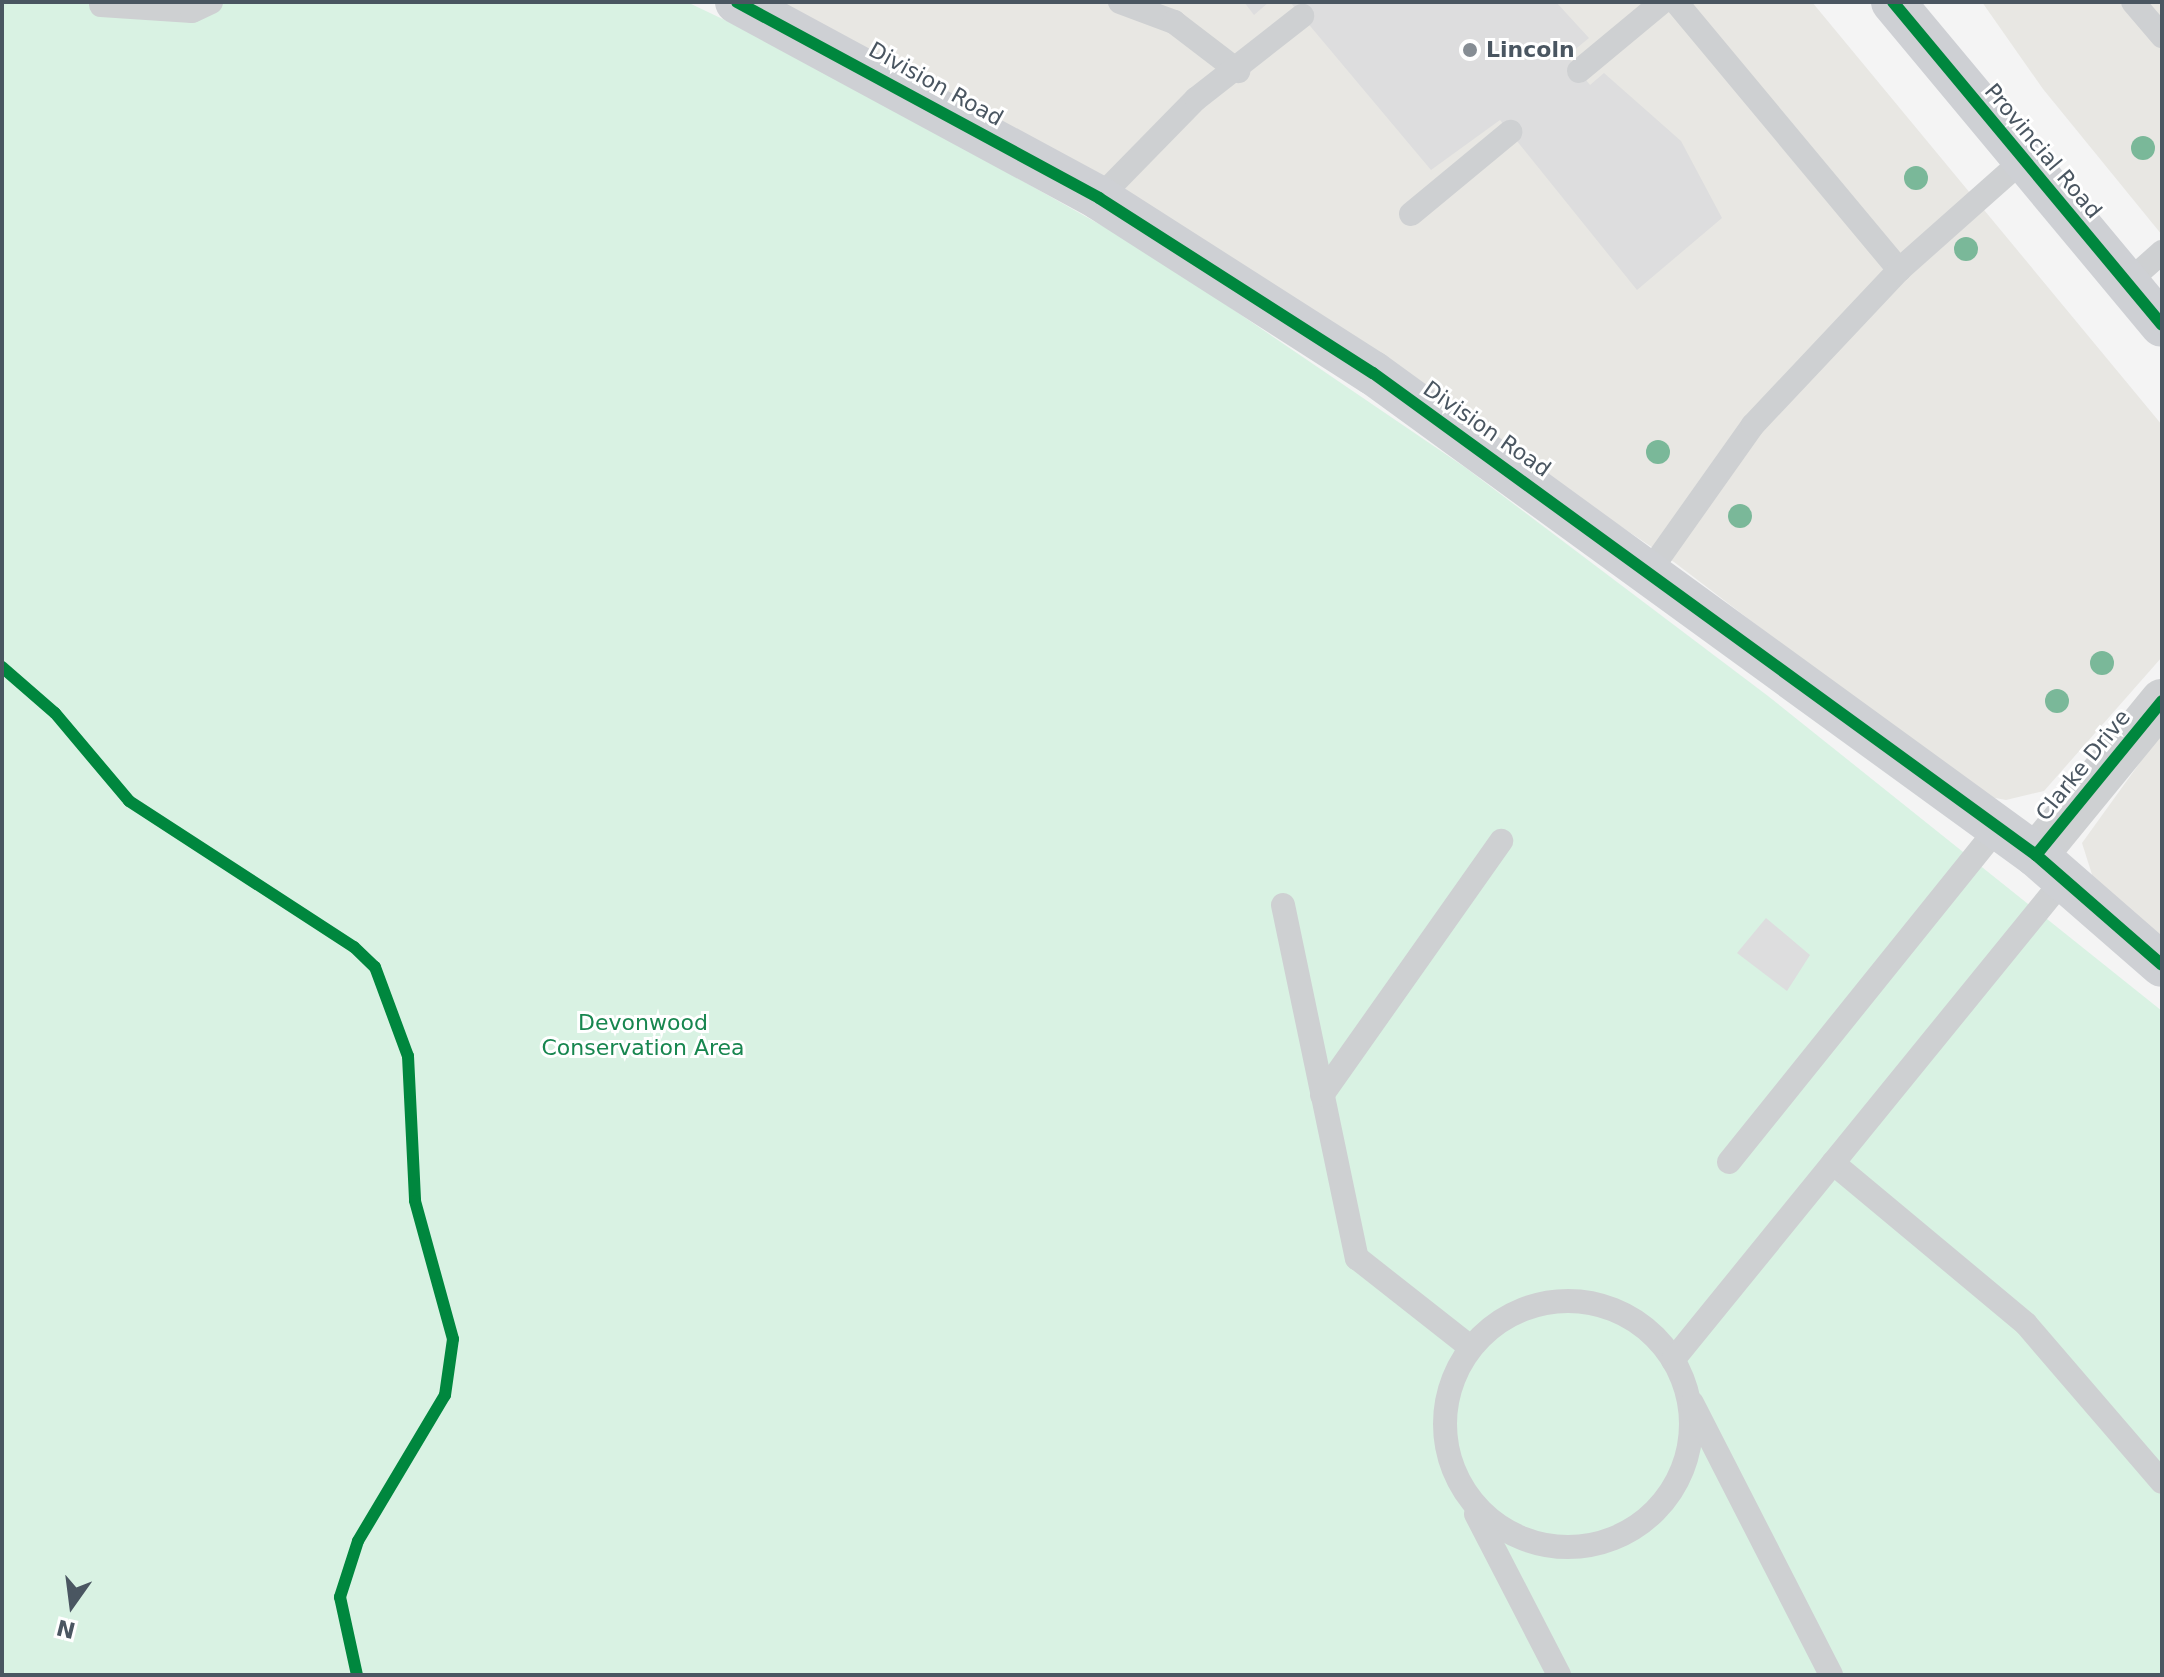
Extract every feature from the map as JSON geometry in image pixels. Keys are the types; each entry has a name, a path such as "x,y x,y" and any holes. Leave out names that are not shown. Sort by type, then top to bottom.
{"main road":[{"name":"Division Road","path":"737,2 1099,198 1373,373 1651,569 2050,867 2162,965"},
{"name":"Provincial Road","path":"1893,2 2162,325"}],"street":[{"name":"Clarke Drive","path":"2050,867 2162,701"}],"lane":[{"path":"101,5 192,11 211,2"},
{"path":"1120,2 1174,22 1238,71"},
{"path":"1579,71 1662,2"},
{"path":"1676,2 1899,270"},
{"path":"2133,2 2162,36"},
{"path":"1099,198 1196,99 1238,71 1302,16"},
{"path":"1411,214 1510,132"},
{"path":"1651,569 1753,425 1899,270 2024,159"},
{"path":"2127,283 2162,252"},
{"path":"1729,1162 1998,828"},
{"path":"1322,1095 1501,841"},
{"path":"1673,1360 1833,1163 2050,867"},
{"path":"1283,905 1357,1258 1470,1347"},
{"path":"1833,1163 2026,1324 2162,1482"},
{"path":"1559,1675 1450,1463 1444,1423 1450,1384 1470,1347 1500,1320 1539,1304 1581,1301 1621,1312 1655,1336 1673,1360 1831,1675"},
{"path":"1468,1498 1497,1526 1533,1543 1573,1548 1612,1540 1646,1520 1674,1489 1690,1450 1686,1391"}],"shaded area":[{"path":"772,2 1812,2 2162,425 2162,657 2044,791 2006,800 1979,795 1674,562 1152,213"},
{"path":"1982,2 2162,2 2162,235 2043,89"},
{"path":"2162,732 2162,950 2095,884 2082,843"}],"green space":[{"name":"Devonwood Conservation Area","path":"2,2 687,2 802,57 1147,251 1466,468 1768,696 2162,1011 2162,1675 2,1675"}],"building":[{"path":"1244,2 1269,2 1254,15"},
{"path":"1290,2 1556,2 1589,38 1567,56 1590,85 1604,73 1681,141 1722,218 1637,290 1500,120 1431,170"},
{"path":"1766,918 1810,955 1787,991 1737,953"}],"cycle path":[{"path":"737,2 1099,198 1373,373 2036,855 2162,965"},
{"path":"1893,2 2162,325"},
{"path":"2,667 55,713 129,801 354,947 375,967 408,1056 415,1201 453,1339 445,1395 358,1541 340,1597 357,1675"},
{"path":"2036,855 2162,701"}],"place":[{"name":"Lincoln","path":"1470,50"}]}
